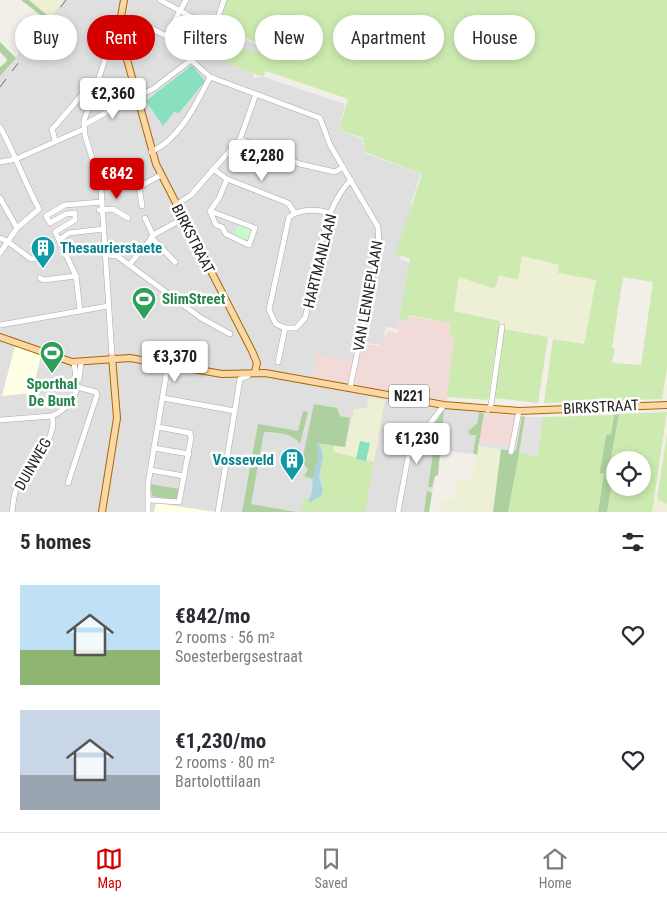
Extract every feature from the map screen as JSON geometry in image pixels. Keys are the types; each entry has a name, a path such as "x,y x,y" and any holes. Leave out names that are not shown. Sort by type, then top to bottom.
{"main road":[{"path":"121,15 124,0"},
{"name":"BIRKSTRAAT","path":"127,60 151,152 246,343 255,370 271,370 284,376 488,409"},
{"name":"N221","path":"0,335 77,362 112,357"},
{"name":"N221","path":"0,335 64,357 138,359 213,372 255,370"},
{"path":"102,512 117,418 112,357"},
{"name":"BIRKSTRAAT","path":"351,387 433,404 519,411 667,405"},
{"name":"BIRKSTRAAT","path":"500,409 510,406 536,410"}],"street":[{"path":"160,0 188,15"},
{"path":"155,30 166,36 186,0"},
{"path":"219,15 224,0"},
{"path":"105,60 85,116 84,127 101,188 101,210 107,255 112,357"},
{"path":"0,162 16,159 84,127 153,90 191,60 210,77 320,118 330,145 351,180"},
{"path":"151,152 174,136 210,77"},
{"path":"55,140 52,129 86,90 93,92"},
{"path":"176,205 186,200 240,139 256,94"},
{"path":"0,127 39,209 18,228 0,253"},
{"path":"240,139 300,164 335,172 343,167"},
{"path":"213,169 227,178 288,203 294,212"},
{"path":"142,206 139,187 161,175"},
{"path":"210,211 219,198 227,178"},
{"name":"HARTMANLAAN","path":"285,328 296,328 305,318 331,214 345,186 351,180"},
{"name":"VAN LENNEPLAAN","path":"351,180 378,226 380,237 351,387"},
{"path":"0,198 18,228"},
{"path":"80,311 76,276 55,232 76,220 75,213 66,214 50,223 46,216 65,205 102,202"},
{"path":"101,210 113,208 128,218"},
{"path":"294,212 325,210 331,214"},
{"path":"210,211 255,228 249,244 226,234 222,227 216,225 210,211"},
{"path":"278,362 285,328 276,324 269,310 287,222 294,212"},
{"path":"145,218 152,236 174,262"},
{"path":"130,264 152,236 185,218"},
{"path":"60,240 70,233 104,229"},
{"path":"0,238 8,241 31,259 46,256"},
{"path":"107,255 116,255 200,318 230,334"},
{"path":"40,278 43,280 76,276"},
{"path":"0,325 108,306"},
{"path":"488,409 502,327"},
{"path":"0,420 52,416 60,412 72,400 77,387 77,362"},
{"path":"148,512 150,500 148,484 168,364"},
{"path":"218,512 240,379 255,375 275,378"},
{"path":"68,483 97,395 96,392 77,387"},
{"path":"163,398 235,411"},
{"path":"433,404 434,417"},
{"path":"398,512 409,452 444,405"},
{"path":"511,452 519,411"},
{"name":"DUINWEG","path":"12,512 17,487 53,429 55,424 52,416"},
{"path":"150,500 179,502 192,438 190,433 158,427"},
{"path":"154,448 188,454"},
{"path":"150,470 184,476"}],"shaded area":[{"path":"29,0 64,0 53,15 47,15"},
{"path":"61,0 223,0 218,15 165,15 165,60 245,60 245,40 255,44 255,60 258,60 253,78 264,77 345,104 339,130 362,139 365,153 421,174 410,206 419,204 400,259 410,263 398,329 386,327 382,345 361,342 351,392 415,406 479,412 473,454 440,450 438,475 435,476 429,512 0,512 0,76 15,58 15,60 77,60 77,15 51,15"},
{"path":"77,203 76,211 79,211 81,230 73,231 72,224 65,228 67,232 60,237 44,215"},
{"path":"521,256 559,265 558,273 596,280 584,344 504,329 500,320 454,311 459,277 495,289 499,275"},
{"path":"409,316 451,323 449,336 454,337 447,401 312,378 316,354 356,362 360,343 379,346 388,331 398,333 399,321 407,322"},
{"path":"15,346 41,355 36,377 39,392 2,396"},
{"path":"369,397 385,400 374,462 333,452 334,446 345,447 354,409 367,408"},
{"path":"484,413 522,416 516,451 478,446"},
{"path":"525,417 543,417 537,456 519,452"},
{"path":"479,442 509,446 508,450 478,446"},
{"path":"478,446 501,449 493,512 440,512 443,498 454,500 457,478 472,480"},
{"path":"657,499 667,504 667,512 652,512 654,500"},
{"path":"156,503 215,512 154,512"}],"green space":[{"path":"21,0 29,0 47,15 40,15"},
{"path":"224,0 667,0 667,368 662,399 544,403 553,339 584,344 596,280 558,273 559,265 522,256 518,280 499,275 495,289 459,277 454,311 500,321 488,400 447,397 454,337 449,335 451,323 409,315 407,322 399,320 410,259 396,254 396,252 422,174 365,152 363,138 339,130 348,99 266,71 263,77 220,60 245,60 245,48 255,52 255,60 323,60 323,15 255,15 255,42 245,38 245,15 219,15","holes":["623,277 653,282 641,365 612,363 615,349 612,348"]},
{"path":"0,42 15,59 0,76 0,67 7,59 0,52"},
{"path":"192,65 205,81 179,113 174,112 163,126 146,101"},
{"path":"239,223 254,229 248,243 233,237"},
{"path":"504,329 548,337 538,403 494,398"},
{"path":"314,404 337,408 340,416 350,418 345,447 317,443 319,456 313,479 304,476 308,470 302,461"},
{"path":"444,410 438,475 435,476 432,487 428,487 435,440 426,436"},
{"path":"303,411 308,412 300,444 288,435 264,432 251,504 296,512 242,512 258,424 298,431"},
{"path":"479,412 484,413 477,455 473,453 476,435 470,435 468,431 477,424"},
{"path":"667,412 652,512 607,512 610,496 651,496 651,451 612,451 619,414"},
{"path":"619,414 612,451 606,451 606,496 610,496 607,512 598,512 604,474 600,473 600,470 606,435 611,434 614,415"},
{"path":"614,415 611,434 606,435 600,470 604,474 598,512 508,512 519,452 537,456 543,417"},
{"path":"522,416 526,417 508,512 493,512 501,449 516,451"},
{"path":"667,434 667,504 657,499"},
{"path":"360,441 370,443 366,461 356,459"},
{"path":"320,444 334,446 333,452 374,462 365,512 300,511 304,497 311,502 323,485 321,480 322,449"},
{"path":"150,484 179,489 177,500 152,496"},
{"path":"427,491 432,493 429,512 424,512"}],"water":[{"path":"316,443 320,444 323,457 319,477 323,489 321,496 311,502 308,501 312,493 319,453"}],"railway":[{"path":"0,87 66,0"}],"place":[{"name":"Thesaurierstaete","path":"43,269"},
{"name":"SlimStreet","path":"144,320"},
{"name":"Sporthal De Bunt","path":"52,374"},
{"name":"Vosseveld","path":"292,481"}]}
